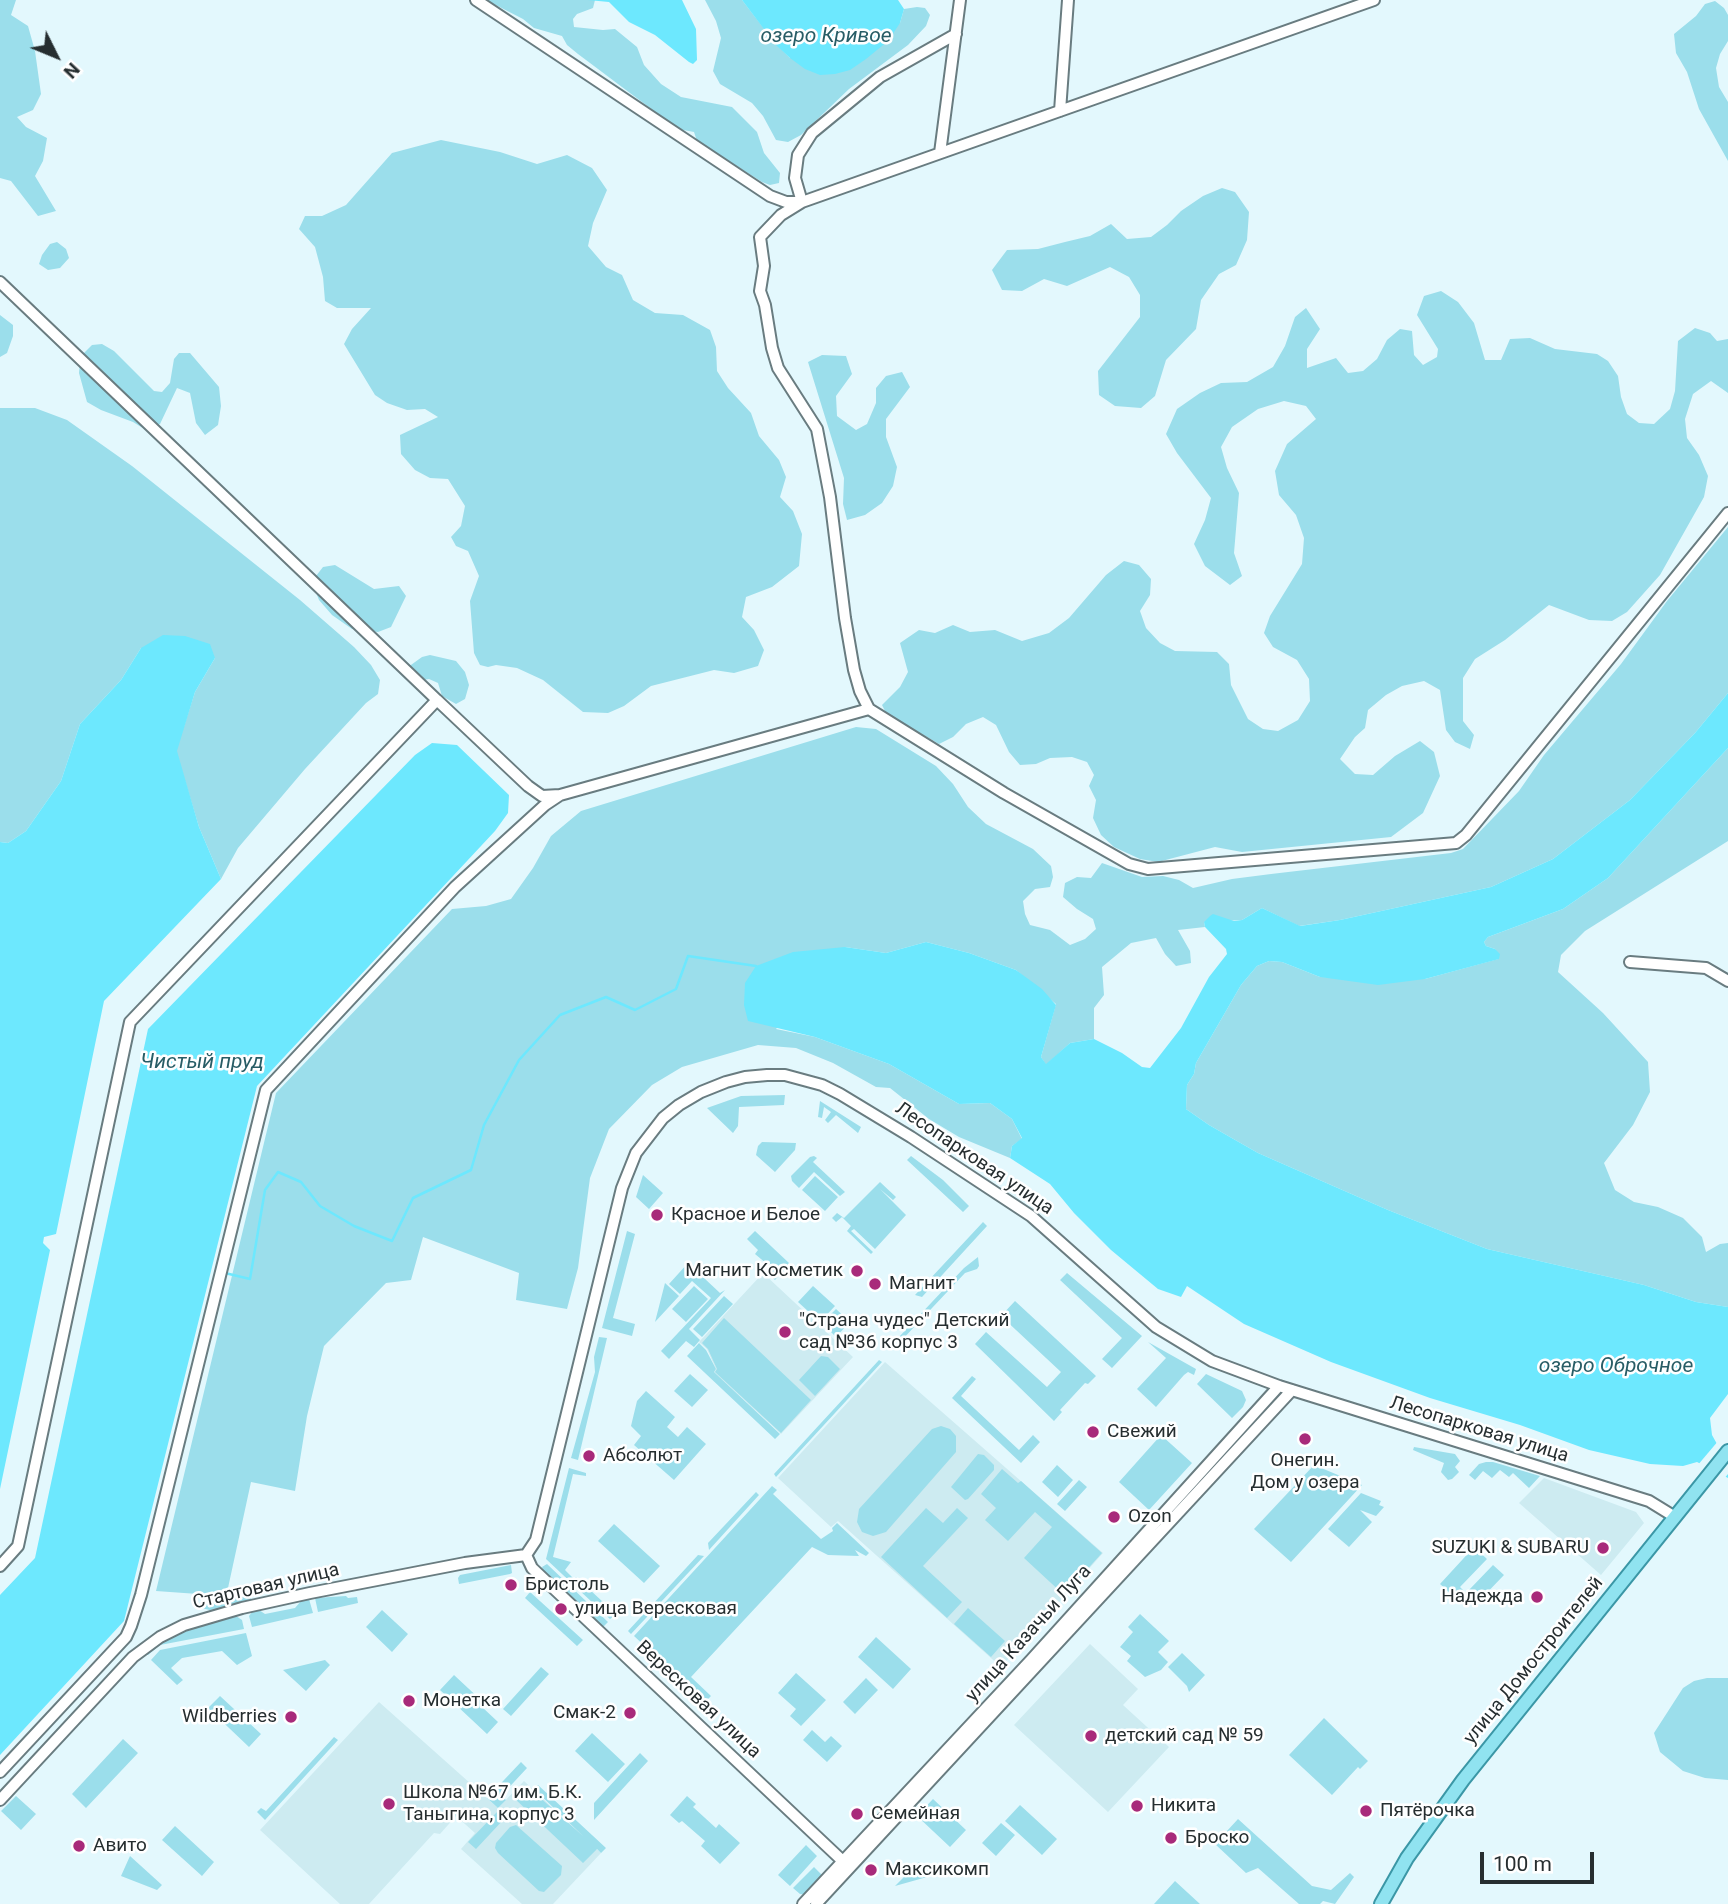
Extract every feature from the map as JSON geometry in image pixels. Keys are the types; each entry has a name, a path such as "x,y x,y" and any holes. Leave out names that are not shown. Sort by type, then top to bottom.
{"main road":[{"name":"улица Домостроителей","path":"1381,1904 1407,1858 1463,1780 1728,1451"}],"street":[{"path":"476,0 770,196 786,202 802,202"},
{"path":"940,153 960,0"},
{"path":"1060,111 1068,0"},
{"path":"1374,0 802,202 781,215 760,237 764,266 760,291 778,368 817,429 830,498 854,670 869,709 1004,793 1129,863 1148,869 1456,843 1466,835 1728,513"},
{"path":"802,202 795,178 798,155 812,133 880,77 956,34"},
{"path":"0,282 437,700 542,796 560,795 869,709"},
{"path":"0,1566 18,1546 130,1022 437,700"},
{"path":"0,1772 127,1637 142,1595 266,1090 455,887 545,805 560,795"},
{"path":"1630,962 1706,968 1728,981"},
{"name":"Лесопарковая улица","path":"526,1555 536,1540 622,1188 636,1153 663,1118 701,1092 745,1077 785,1075 804,1079 841,1094 1031,1216 1167,1336 1212,1361 1279,1386 1649,1501 1675,1517"},
{"name":"улица Казачьи Луга","path":"816,1904 847,1865 1022,1669 1279,1386"},
{"name":"улица Казачьи Луга","path":"803,1904 847,1865 1292,1390"},
{"name":"Стартовая улица","path":"0,1800 140,1650 160,1636 184,1625 242,1608 465,1563 526,1555"},
{"name":"Вересковая улица","path":"526,1555 532,1568 847,1865"}],"shaded area":[{"path":"0,0 16,0 11,15 28,26 35,51 41,94 33,110 17,117 26,127 47,138 43,161 35,176 56,211 38,216 11,181 0,178"},
{"path":"486,0 595,0 593,8 577,14 573,19 574,27 615,29 637,47 644,65 661,84 681,97 732,107 757,132 764,153 780,173 779,183 770,185 762,182 697,141 694,132 678,129 578,54 567,45 562,36 534,28 523,19"},
{"path":"705,0 742,0 790,58 900,23 904,9 925,8 930,15 926,26 908,45 849,89 801,135 788,142 776,140 763,116 752,103 720,84 713,71 721,38"},
{"path":"1715,1 1728,15 1728,41 1716,68 1719,87 1728,102 1728,161 1699,109 1687,72 1676,53 1674,34 1696,16 1705,4"},
{"path":"441,140 500,152 537,164 567,155 592,168 607,190 593,223 588,246 606,267 622,275 633,300 655,313 683,315 710,330 716,347 717,371 728,388 751,413 759,436 779,460 786,477 780,497 793,511 802,534 799,566 772,587 746,597 742,617 754,630 764,650 758,666 734,673 714,670 651,686 624,706 608,713 583,712 543,680 517,668 480,665 474,653 470,601 479,576 468,551 456,546 451,537 461,526 465,506 448,479 430,478 415,470 401,454 400,435 438,417 425,409 407,410 387,403 375,395 344,344 352,329 371,308 337,308 325,301 323,277 315,247 299,229 305,216 322,216 346,205 392,153"},
{"path":"1222,188 1235,192 1249,212 1247,240 1236,265 1219,274 1201,300 1196,329 1166,360 1155,396 1141,408 1115,406 1099,395 1098,371 1140,317 1140,295 1129,277 1110,267 1067,286 1044,279 1022,291 1002,290 992,270 1007,250 1038,249 1090,236 1111,224 1127,239 1151,237 1181,211 1203,196"},
{"path":"57,242 66,249 69,258 60,268 48,270 39,264 50,244"},
{"path":"1441,291 1458,302 1474,323 1485,360 1501,360 1510,339 1530,338 1555,349 1597,354 1608,361 1618,376 1627,414 1639,423 1654,424 1670,409 1675,391 1678,341 1695,328 1710,333 1717,341 1728,339 1728,393 1711,381 1693,394 1685,419 1687,438 1699,455 1708,476 1704,497 1660,575 1627,612 1612,621 1589,620 1549,605 1505,640 1475,659 1463,678 1463,721 1474,735 1470,749 1455,742 1446,730 1440,690 1424,681 1402,686 1368,710 1365,728 1355,737 1340,759 1355,774 1373,775 1395,756 1420,741 1434,752 1440,776 1423,813 1391,837 1242,852 1215,847 1158,862 1140,859 1114,847 1101,835 1093,818 1096,800 1089,786 1094,775 1087,762 1072,757 1050,758 1036,764 1020,765 1009,752 996,725 983,717 966,724 953,737 939,744 886,713 882,705 900,687 908,672 900,643 919,630 935,633 953,625 970,632 995,630 1022,641 1049,633 1069,618 1106,575 1124,561 1139,565 1151,579 1150,595 1140,611 1146,628 1160,643 1175,651 1217,652 1229,664 1231,685 1248,719 1263,729 1278,731 1298,720 1310,701 1309,679 1297,660 1273,647 1264,633 1270,616 1302,564 1304,538 1296,515 1279,495 1275,471 1287,444 1316,419 1306,406 1284,401 1258,409 1232,427 1221,447 1239,493 1234,553 1242,576 1230,585 1205,566 1194,544 1211,498 1166,434 1177,409 1200,393 1221,383 1247,382 1273,367 1285,346 1295,317 1306,308 1320,329 1307,349 1307,368 1336,358 1348,373 1363,371 1377,359 1387,340 1400,329 1412,331 1414,355 1423,365 1437,357 1438,349 1417,315 1424,296"},
{"path":"0,315 13,325 13,336 7,353 0,357"},
{"path":"102,344 114,351 154,391 162,392 170,383 174,359 179,353 190,353 219,387 221,406 218,425 205,435 196,423 190,393 177,388 160,424 146,430 87,402 79,373 80,362 92,345"},
{"path":"822,355 846,356 852,374 836,396 837,416 856,430 867,424 876,403 876,388 886,376 902,372 910,387 886,419 886,437 897,467 893,486 882,503 865,515 847,520 843,504 844,478 808,362"},
{"path":"0,408 35,408 67,420 132,466 300,600 354,647 371,665 380,680 378,694 366,703 305,769 238,848 221,879 199,827 176,751 195,692 215,658 141,648 121,680 80,724 61,781 26,831 8,843 0,842"},
{"path":"1728,527 1728,693 1695,733 1630,800 1553,859 1491,887 1340,920 1299,926 1262,908 1242,920 1204,922 1205,927 1178,930 1190,951 1191,963 1176,966 1156,938 1131,943 1102,967 1104,995 1094,1008 1094,1039 1070,1043 1046,1065 1041,1057 1056,1004 1016,970 969,953 926,942 886,953 845,947 776,1029 815,1037 889,1064 959,1104 990,1103 1012,1119 1022,1139 1012,1146 1010,1158 959,1137 929,1119 890,1088 876,1087 833,1063 796,1048 758,1045 682,1067 652,1085 609,1129 590,1178 578,1268 567,1309 516,1300 519,1273 423,1237 411,1280 386,1283 324,1346 307,1416 295,1491 251,1482 228,1588 212,1595 156,1591 276,1093 452,909 486,906 511,899 551,836 581,811 856,727 876,729 936,766 953,784 968,807 986,824 1033,849 1051,866 1053,877 1050,887 1035,889 1023,901 1025,914 1030,925 1050,930 1070,945 1085,939 1096,929 1093,919 1063,897 1065,883 1077,877 1091,878 1102,863 1142,877 1163,876 1179,880 1193,888 1232,879 1451,853 1463,849 1519,791 1544,755 1621,664 1667,601"},
{"path":"335,565 374,589 399,586 406,596 391,627 378,632 352,629 332,615 319,600 315,590 316,576 323,567"},
{"path":"430,655 456,661 465,672 469,685 465,699 456,704 442,696 438,683 429,679 417,681 404,670 422,657"},
{"path":"1728,748 1728,841 1585,931 1561,955 1558,972 1603,1013 1648,1062 1650,1092 1633,1125 1604,1163 1615,1190 1634,1202 1658,1207 1683,1218 1702,1237 1706,1252 1720,1244 1728,1243 1728,1307 1696,1302 1644,1285 1487,1249 1388,1210 1258,1153 1186,1109 1187,1085 1194,1074 1196,1063 1241,985 1257,966 1269,961 1282,962 1320,977 1425,979 1498,959 1495,949 1486,946 1484,942 1488,937 1563,909 1608,878"},
{"path":"785,1095 784,1105 739,1107 738,1126 733,1133 707,1108 741,1096"},
{"path":"820,1101 861,1127 858,1133 836,1115 828,1123 825,1120 831,1112 824,1107 822,1118 818,1117"},
{"path":"762,1142 796,1143 795,1150 775,1172 756,1155"},
{"path":"814,1156 817,1158 813,1162 845,1192 840,1196 814,1172 799,1188 792,1181 791,1176"},
{"path":"911,1156 943,1180 969,1206 963,1212 907,1160"},
{"path":"643,1175 663,1193 649,1209 636,1197"},
{"path":"815,1176 838,1197 825,1211 802,1190"},
{"path":"880,1182 896,1197 893,1200 880,1189 906,1215 875,1249 854,1229 851,1231 873,1252 871,1254 847,1231 851,1226 842,1217 836,1222 832,1218 837,1213 844,1218"},
{"path":"983,1222 987,1226 922,1297 915,1295"},
{"path":"627,1231 635,1234 613,1318 635,1324 632,1336 602,1328"},
{"path":"755,1231 789,1263 793,1269 786,1277 781,1273 775,1280 769,1274 773,1269 755,1254 758,1250 747,1239"},
{"path":"978,1257 977,1269 965,1273 900,1342 899,1337 964,1268"},
{"path":"688,1263 720,1293 725,1290 689,1329 700,1340 694,1347 686,1341 669,1359 661,1351 711,1298 692,1281 680,1294 669,1284"},
{"path":"763,1273 853,1357 781,1434 714,1372 716,1369 707,1349 699,1342"},
{"path":"1067,1273 1142,1336 1112,1368 1102,1359 1122,1338 1060,1280"},
{"path":"665,1283 679,1296 655,1322"},
{"path":"694,1286 708,1299 686,1322 672,1309"},
{"path":"813,1286 835,1306 820,1322 798,1302"},
{"path":"724,1296 733,1304 702,1337 693,1329"},
{"path":"1015,1301 1096,1376 1088,1384 1085,1383 1060,1410 1062,1412 1054,1421 975,1344 986,1332 1047,1387 1061,1372 1001,1316"},
{"path":"836,1309 850,1322 836,1337 822,1323"},
{"path":"724,1318 811,1400 781,1433 715,1372 717,1369 708,1349 702,1343"},
{"path":"599,1337 607,1338 578,1460 571,1458 595,1372 594,1357"},
{"path":"1148,1342 1196,1369 1194,1375 1188,1372 1184,1375 1156,1407 1137,1389 1166,1358"},
{"path":"699,1343 716,1369 714,1372 780,1434 775,1439 687,1356"},
{"path":"821,1356 828,1357 840,1369 815,1396 799,1380"},
{"path":"879,1360 882,1362 776,1477 774,1474"},
{"path":"885,1362 1103,1553 1001,1667 838,1521 831,1527 778,1478"},
{"path":"690,1374 708,1390 692,1407 674,1391"},
{"path":"1206,1374 1242,1391 1246,1400 1232,1418 1197,1384"},
{"path":"972,1376 976,1379 961,1396 1019,1450 1033,1435 1040,1442 1021,1463 952,1398"},
{"path":"646,1391 675,1417 667,1427 678,1437 687,1427 706,1444 674,1480 634,1445 641,1436 631,1426 637,1401"},
{"path":"941,1426 950,1429 956,1436 956,1452 886,1532 873,1536 862,1532 857,1522 859,1509 932,1429"},
{"path":"1161,1435 1192,1463 1149,1510 1119,1482"},
{"path":"1414,1447 1455,1454 1460,1461 1455,1467 1459,1472 1448,1480 1441,1472 1444,1463 1413,1450"},
{"path":"978,1454 984,1455 994,1465 994,1470 965,1500 951,1487"},
{"path":"1486,1462 1540,1476 1529,1488 1513,1473 1509,1477 1500,1470 1492,1478 1483,1471 1475,1480 1469,1475 1479,1464"},
{"path":"1057,1465 1073,1480 1058,1497 1042,1482"},
{"path":"1314,1465 1362,1485 1291,1562 1254,1529"},
{"path":"569,1468 586,1473 586,1476 573,1474 553,1557 571,1562 565,1570 616,1614 610,1619 546,1559"},
{"path":"1002,1469 1018,1483 1021,1481 1102,1553 1064,1595 1024,1558 1052,1527 1035,1512 1008,1541 985,1520 996,1508 981,1494"},
{"path":"1544,1478 1636,1512 1644,1523 1601,1575 1519,1503"},
{"path":"1079,1480 1087,1487 1065,1511 1057,1504"},
{"path":"772,1486 777,1490 773,1494 821,1539 833,1531 832,1528 837,1523 869,1553 866,1556 855,1550 859,1556 828,1555 812,1547 691,1677 711,1696 705,1702 634,1636"},
{"path":"756,1492 759,1495 709,1550 708,1543"},
{"path":"1361,1493 1381,1501 1379,1505 1384,1507 1376,1516 1360,1510 1372,1522 1349,1547 1328,1529"},
{"path":"926,1508 943,1523 957,1508 968,1518 923,1566 962,1602 947,1618 881,1557"},
{"path":"614,1524 660,1566 644,1583 598,1541"},
{"path":"1474,1547 1487,1559 1460,1587 1466,1593 1459,1601 1440,1584"},
{"path":"698,1555 704,1556 631,1634 628,1631"},
{"path":"547,1564 608,1622 603,1627 544,1572 542,1567"},
{"path":"511,1565 510,1574 459,1584 460,1575"},
{"path":"1493,1565 1504,1575 1479,1601 1468,1591"},
{"path":"530,1592 583,1640 577,1646 525,1598"},
{"path":"251,1595 251,1601 213,1611 198,1607 199,1605"},
{"path":"357,1597 358,1603 318,1612 315,1598"},
{"path":"309,1599 313,1613 252,1627 249,1616 252,1612 259,1610 265,1614 295,1608 301,1601"},
{"path":"968,1608 1005,1641 991,1657 954,1624"},
{"path":"382,1610 408,1634 392,1652 366,1627"},
{"path":"1140,1614 1169,1641 1158,1652 1168,1662 1161,1670 1145,1677 1127,1661 1131,1656 1120,1647 1133,1632 1128,1627"},
{"path":"236,1616 242,1620 244,1629 160,1645 148,1655 145,1654 174,1635"},
{"path":"246,1633 252,1656 237,1665 222,1651 182,1658 171,1668 183,1680 177,1685 151,1660 160,1650"},
{"path":"876,1637 911,1669 893,1689 858,1657"},
{"name":"детский сад № 59","path":"1090,1644 1138,1689 1123,1705 1169,1747 1108,1812 1014,1725"},
{"path":"1182,1653 1205,1675 1189,1692 1187,1686 1168,1667"},
{"path":"325,1660 330,1665 306,1691 283,1670"},
{"path":"541,1667 549,1674 511,1716 503,1709"},
{"path":"796,1673 826,1700 801,1726 790,1716 796,1709 778,1693"},
{"path":"454,1675 483,1702 481,1706 498,1722 487,1734 440,1690"},
{"path":"866,1678 878,1690 855,1714 843,1702"},
{"path":"1728,1678 1728,1780 1705,1778 1683,1771 1660,1752 1654,1733 1683,1688 1694,1681"},
{"path":"220,1696 261,1734 249,1747 208,1708"},
{"name":"Школа №67 им. Б.К. Таныгина, корпус 3","path":"379,1702 498,1808 524,1781 601,1853 553,1904 522,1904 461,1849 475,1833 456,1816 440,1834 434,1833 369,1904 340,1904 260,1830"},
{"path":"1324,1718 1368,1761 1360,1769 1358,1767 1332,1795 1289,1755"},
{"path":"812,1730 825,1742 831,1736 842,1746 827,1762 803,1740"},
{"path":"592,1733 625,1764 608,1782 575,1751"},
{"path":"334,1737 338,1740 265,1820 257,1812 261,1808 266,1811"},
{"path":"123,1739 138,1753 86,1808 72,1794"},
{"path":"640,1753 648,1761 594,1820 594,1803"},
{"path":"521,1762 527,1768 501,1796 506,1800 498,1808 487,1798"},
{"path":"526,1785 584,1837 534,1789 538,1785 606,1848 601,1853 597,1849 583,1863 514,1798"},
{"path":"16,1796 36,1814 21,1830 1,1811"},
{"path":"687,1796 696,1804 693,1807 716,1828 719,1824 740,1843 720,1864 701,1846 705,1841 682,1821 679,1823 670,1815"},
{"path":"933,1799 966,1830 950,1847 917,1816"},
{"path":"1020,1805 1057,1839 1042,1855 1005,1821"},
{"path":"497,1812 504,1819 476,1849 468,1842"},
{"path":"1238,1819 1312,1886 1331,1890 1350,1873 1354,1877 1335,1904 1323,1901 1320,1904 1299,1904 1258,1868 1246,1873 1215,1844"},
{"path":"1001,1823 1015,1835 996,1856 982,1843"},
{"path":"516,1825 562,1866 561,1875 544,1892 539,1891 495,1848 510,1827"},
{"path":"175,1826 214,1862 202,1876 162,1840"},
{"path":"806,1845 817,1856 790,1886 778,1875"},
{"path":"130,1856 162,1885 157,1890 121,1876"},
{"path":"919,1862 931,1873 927,1877 895,1886"},
{"path":"814,1867 824,1877 807,1895 800,1894 793,1888"},
{"path":"1175,1881 1200,1904 1154,1904"}],"water":[{"path":"588,0 682,0 696,29 697,60 693,64 689,62 655,35 629,22 609,2"},
{"name":"озеро Кривое","path":"742,0 898,0 904,9 900,23 888,41 866,59 850,70 820,75 805,69 776,45"},
{"name":"Чистый пруд","path":"163,635 185,636 210,644 215,658 195,692 177,751 199,827 221,879 104,1001 56,1234 44,1237 43,1243 50,1250 0,1489 0,842 8,843 26,831 61,781 80,724 121,680 141,648"},
{"name":"озеро Оброчное","path":"1728,693 1728,748 1608,878 1563,909 1488,937 1484,942 1486,946 1500,954 1499,959 1425,979 1378,985 1320,977 1282,962 1269,961 1257,966 1241,985 1196,1063 1194,1074 1187,1085 1186,1109 1258,1153 1388,1210 1487,1249 1644,1285 1696,1302 1728,1307 1728,1394 1710,1418 1712,1435 1717,1444 1728,1452 1728,1478 1697,1462 1683,1466 1650,1464 1589,1450 1520,1425 1430,1398 1331,1362 1244,1324 1187,1286 1181,1297 1158,1289 1111,1250 1050,1184 1010,1158 1012,1146 1022,1138 1012,1119 990,1103 959,1104 889,1064 815,1037 748,1021 744,1005 745,983 756,966 793,952 845,947 886,953 926,942 969,953 1016,970 1042,989 1056,1005 1041,1057 1046,1064 1070,1043 1094,1039 1142,1067 1150,1068 1181,1028 1209,977 1227,954 1226,949 1205,927 1204,922 1213,914 1234,921 1242,920 1262,908 1300,926 1340,920 1491,887 1553,859 1630,800 1695,733"},
{"name":"Чистый пруд","path":"432,743 457,745 509,795 508,813 495,831 257,1086 124,1621 0,1755 0,1595 35,1558 148,1029 415,755"}],"pier":[{"path":"1719,1440 1728,1448 1728,1474 1723,1480 1697,1466"}],"waterway":[{"path":"225,1273 250,1279 265,1190 278,1172 301,1182 320,1206 354,1226 392,1241 413,1198 471,1170 484,1125 519,1060 560,1015 606,997 635,1010 676,989 688,956 756,966"}],"place":[{"name":"Красное и Белое","path":"657,1215"},
{"name":"Магнит Косметик","path":"857,1271"},
{"name":"Магнит","path":"875,1284"},
{"name":"\"Страна чудес\" Детский сад №36 корпус 3","path":"785,1332"},
{"name":"Свежий","path":"1093,1432"},
{"name":"Онегин. Дом у озера","path":"1305,1439"},
{"name":"Абсолют","path":"589,1456"},
{"name":"Ozon","path":"1114,1517"},
{"name":"SUZUKI & SUBARU","path":"1603,1548"},
{"name":"Бристоль","path":"511,1585"},
{"name":"Надежда","path":"1537,1597"},
{"name":"улица Вересковая","path":"561,1609"},
{"name":"Монетка","path":"409,1701"},
{"name":"Смак-2","path":"630,1713"},
{"name":"Wildberries","path":"291,1717"},
{"name":"детский сад № 59","path":"1091,1736"},
{"name":"Школа №67 им. Б.К. Таныгина, корпус 3","path":"389,1804"},
{"name":"Никита","path":"1137,1806"},
{"name":"Пятёрочка","path":"1366,1811"},
{"name":"Семейная","path":"857,1814"},
{"name":"Броско","path":"1171,1838"},
{"name":"Авито","path":"79,1846"},
{"name":"Максикомп","path":"871,1870"}]}
